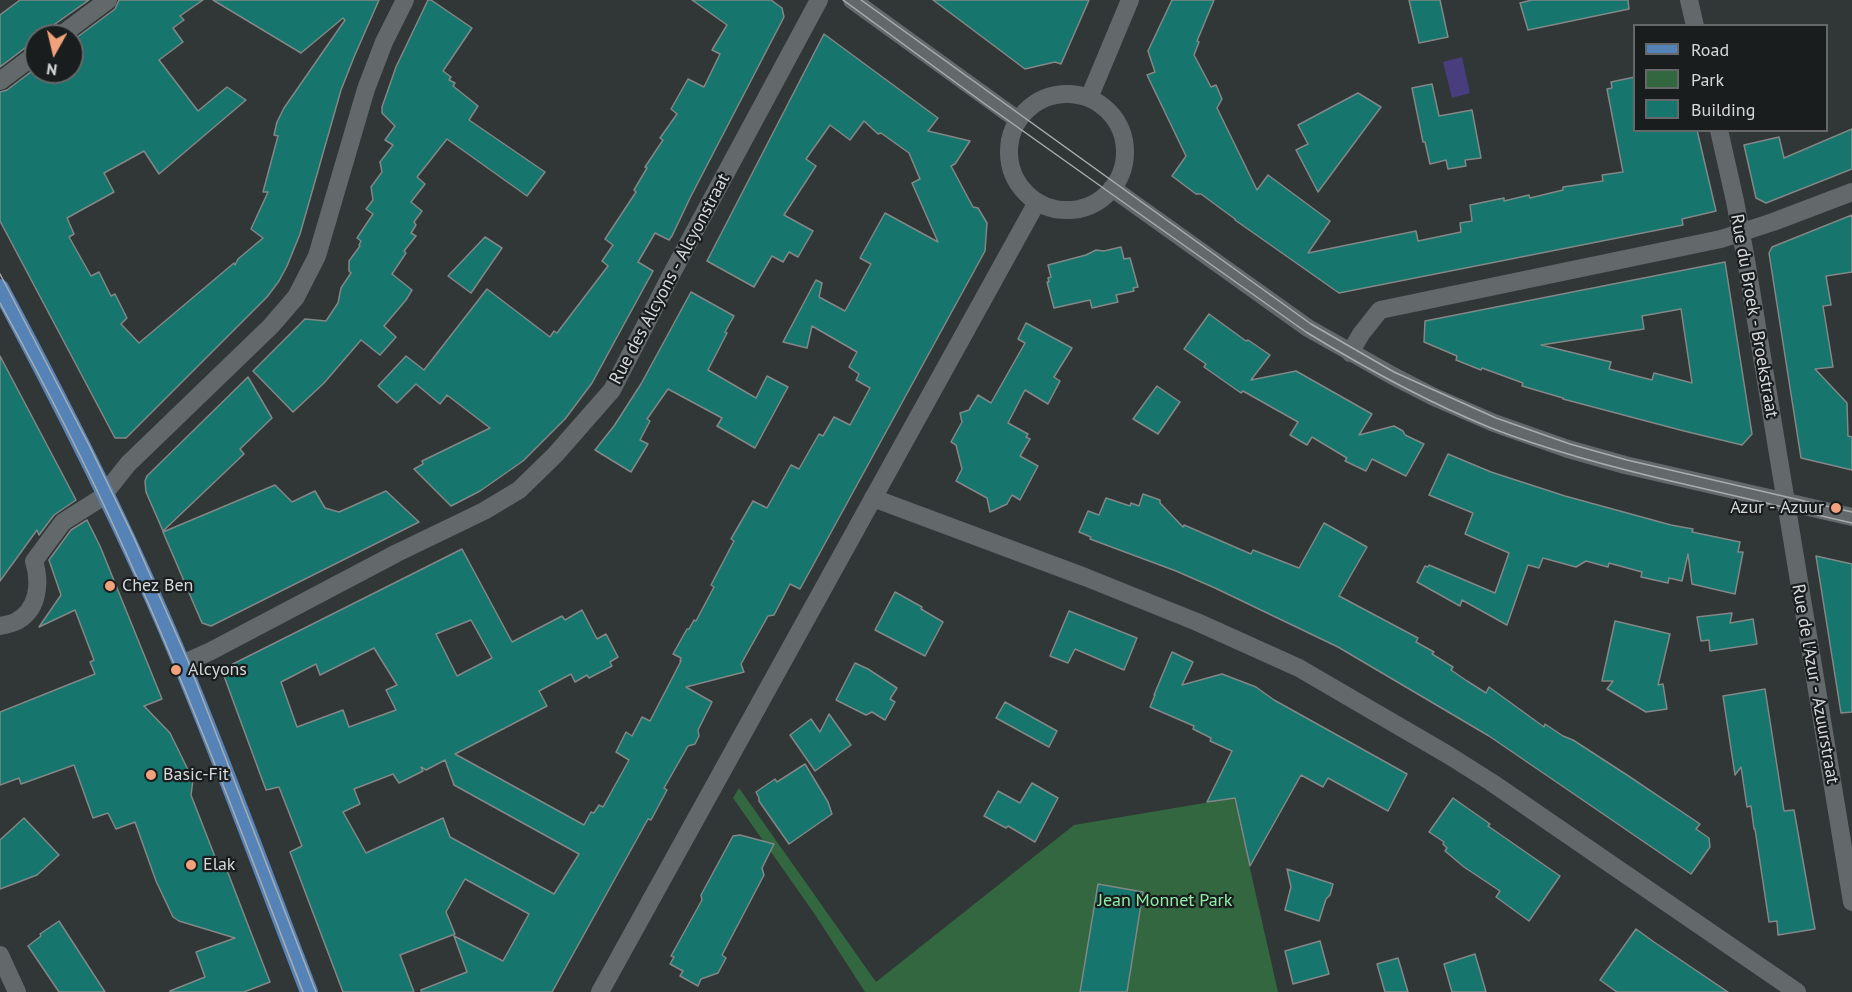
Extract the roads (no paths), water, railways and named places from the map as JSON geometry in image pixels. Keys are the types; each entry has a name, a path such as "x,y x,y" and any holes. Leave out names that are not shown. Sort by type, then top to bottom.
{"main road":[{"path":"0,288 105,493 182,664 309,992"}],"street":[{"path":"76,24 108,0"},
{"path":"0,626 16,622 31,608 38,590 38,575 34,561 63,522 101,498 128,464 271,326 296,297 317,256 366,89 384,42 405,0"},
{"name":"Rue des Alcyons - Alcyonstraat","path":"182,664 397,553 484,511 519,490 555,455 612,390 819,0"},
{"path":"852,0 1018,120"},
{"path":"1089,98 1130,0"},
{"path":"1689,0 1695,24"},
{"path":"0,81 24,63"},
{"path":"1058,94 1078,94 1089,98 1102,105 1115,119 1125,143 1123,168 1112,188 1095,203 1075,210 1056,209 1037,202 1018,185 1009,163 1009,140 1018,120 1036,102 1058,94"},
{"name":"Rue du Broek - Broekstraat","path":"1719,132 1741,234 1785,502"},
{"path":"1112,188 1308,328 1434,397 1494,423 1568,449 1625,465 1852,517"},
{"path":"1350,353 1361,334 1380,310 1741,234 1852,192"},
{"path":"600,992 1037,202"},
{"path":"873,498 1095,581 1197,622 1299,668 1491,782 1797,992"},
{"name":"Rue de l'Azur - Azuurstraat","path":"1785,502 1852,902"},
{"path":"0,955 17,992"}],"tram line":[{"path":"843,0 1306,332 1397,384 1491,428 1564,453 1638,473 1852,523"},
{"path":"861,0 1311,324 1394,372 1496,418 1570,444 1627,460 1852,512"},
{"path":"0,274 89,445 134,538 188,661 316,992"},
{"path":"0,303 78,451 146,597 303,992"}],"place":[{"name":"Azur - Azuur","path":"1836,508"},
{"name":"Chez Ben","path":"110,586"},
{"name":"Alcyons","path":"176,670"},
{"name":"Basic-Fit","path":"151,775"},
{"name":"Elak","path":"191,865"}],"park label":[{"name":"Jean Monnet Park","path":"1165,901"}]}
